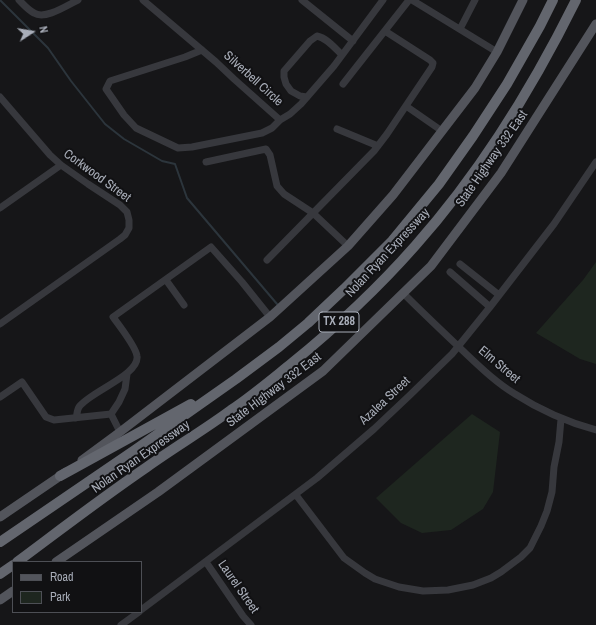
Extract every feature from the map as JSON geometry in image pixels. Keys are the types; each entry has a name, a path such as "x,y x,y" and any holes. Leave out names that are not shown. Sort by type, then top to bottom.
{"highway":[{"name":"Nolan Ryan Expressway","path":"0,542 236,379 279,347 323,309 383,250 416,213 439,184 507,84 553,0"},
{"name":"Nolan Ryan Expressway","path":"18,561 147,467 232,410 321,338 358,305 398,265 456,196 497,137 525,94 576,0"},
{"path":"60,476 236,379"},
{"path":"0,574 12,566"}],"main road":[{"path":"0,517 60,476 120,432 270,317 348,246 393,195 476,88 497,52 523,0"},
{"name":"State Highway 332 East","path":"57,561 158,492 323,371 431,266 501,173 596,24"},
{"path":"0,600 12,592"}],"street":[{"path":"19,0 35,14 44,16 78,0"},
{"name":"Silverbell Circle","path":"143,0 216,62 280,120 290,114 307,97 353,41 383,0"},
{"path":"302,0 353,41"},
{"path":"343,84 410,0 497,52"},
{"path":"460,29 475,0"},
{"path":"267,260 374,151 432,67 430,60 385,31"},
{"path":"307,97 300,96 291,91 286,84 284,71 310,41 317,36 327,41 342,55"},
{"path":"202,50 185,57 110,81 106,89 124,115 136,128 178,148 192,147 262,133 272,128 280,120"},
{"name":"Corkwood Street","path":"0,97 50,155 61,165 120,205 127,212 129,220 129,228 125,235 0,324"},
{"path":"406,106 442,131"},
{"path":"338,129 378,146"},
{"path":"206,162 266,149 270,155 277,186 284,194 313,213 348,246"},
{"name":"Azalea Street","path":"142,610 296,495 374,429 410,395 458,346 499,296 554,224 596,162"},
{"path":"0,208 61,165"},
{"path":"76,418 78,408 84,402 127,374 138,358 136,351 113,317 211,247 270,317"},
{"path":"460,264 499,296"},
{"path":"450,272 490,307"},
{"path":"166,280 184,305"},
{"name":"Elm Street","path":"403,293 491,377 514,394 535,407 561,419 596,430"},
{"path":"0,397 22,382 46,417 54,420 111,414 119,402 125,388 127,374"},
{"path":"111,414 120,432"},
{"path":"296,495 344,558 370,576 399,587 423,591 448,590 473,585 491,578 501,572 530,548 547,511 552,492 561,419"},
{"name":"Laurel Street","path":"206,562 243,616 251,625"},
{"name":"Azalea Street","path":"121,625 137,613"}],"green space":[{"path":"596,262 596,364 580,359 536,333 583,280"},
{"path":"472,414 500,432 493,492 483,509 451,530 422,533 401,523 376,498"}],"waterway":[{"path":"0,0 48,48 71,81 105,124 124,139 162,161 175,164 187,198 277,304"}]}
